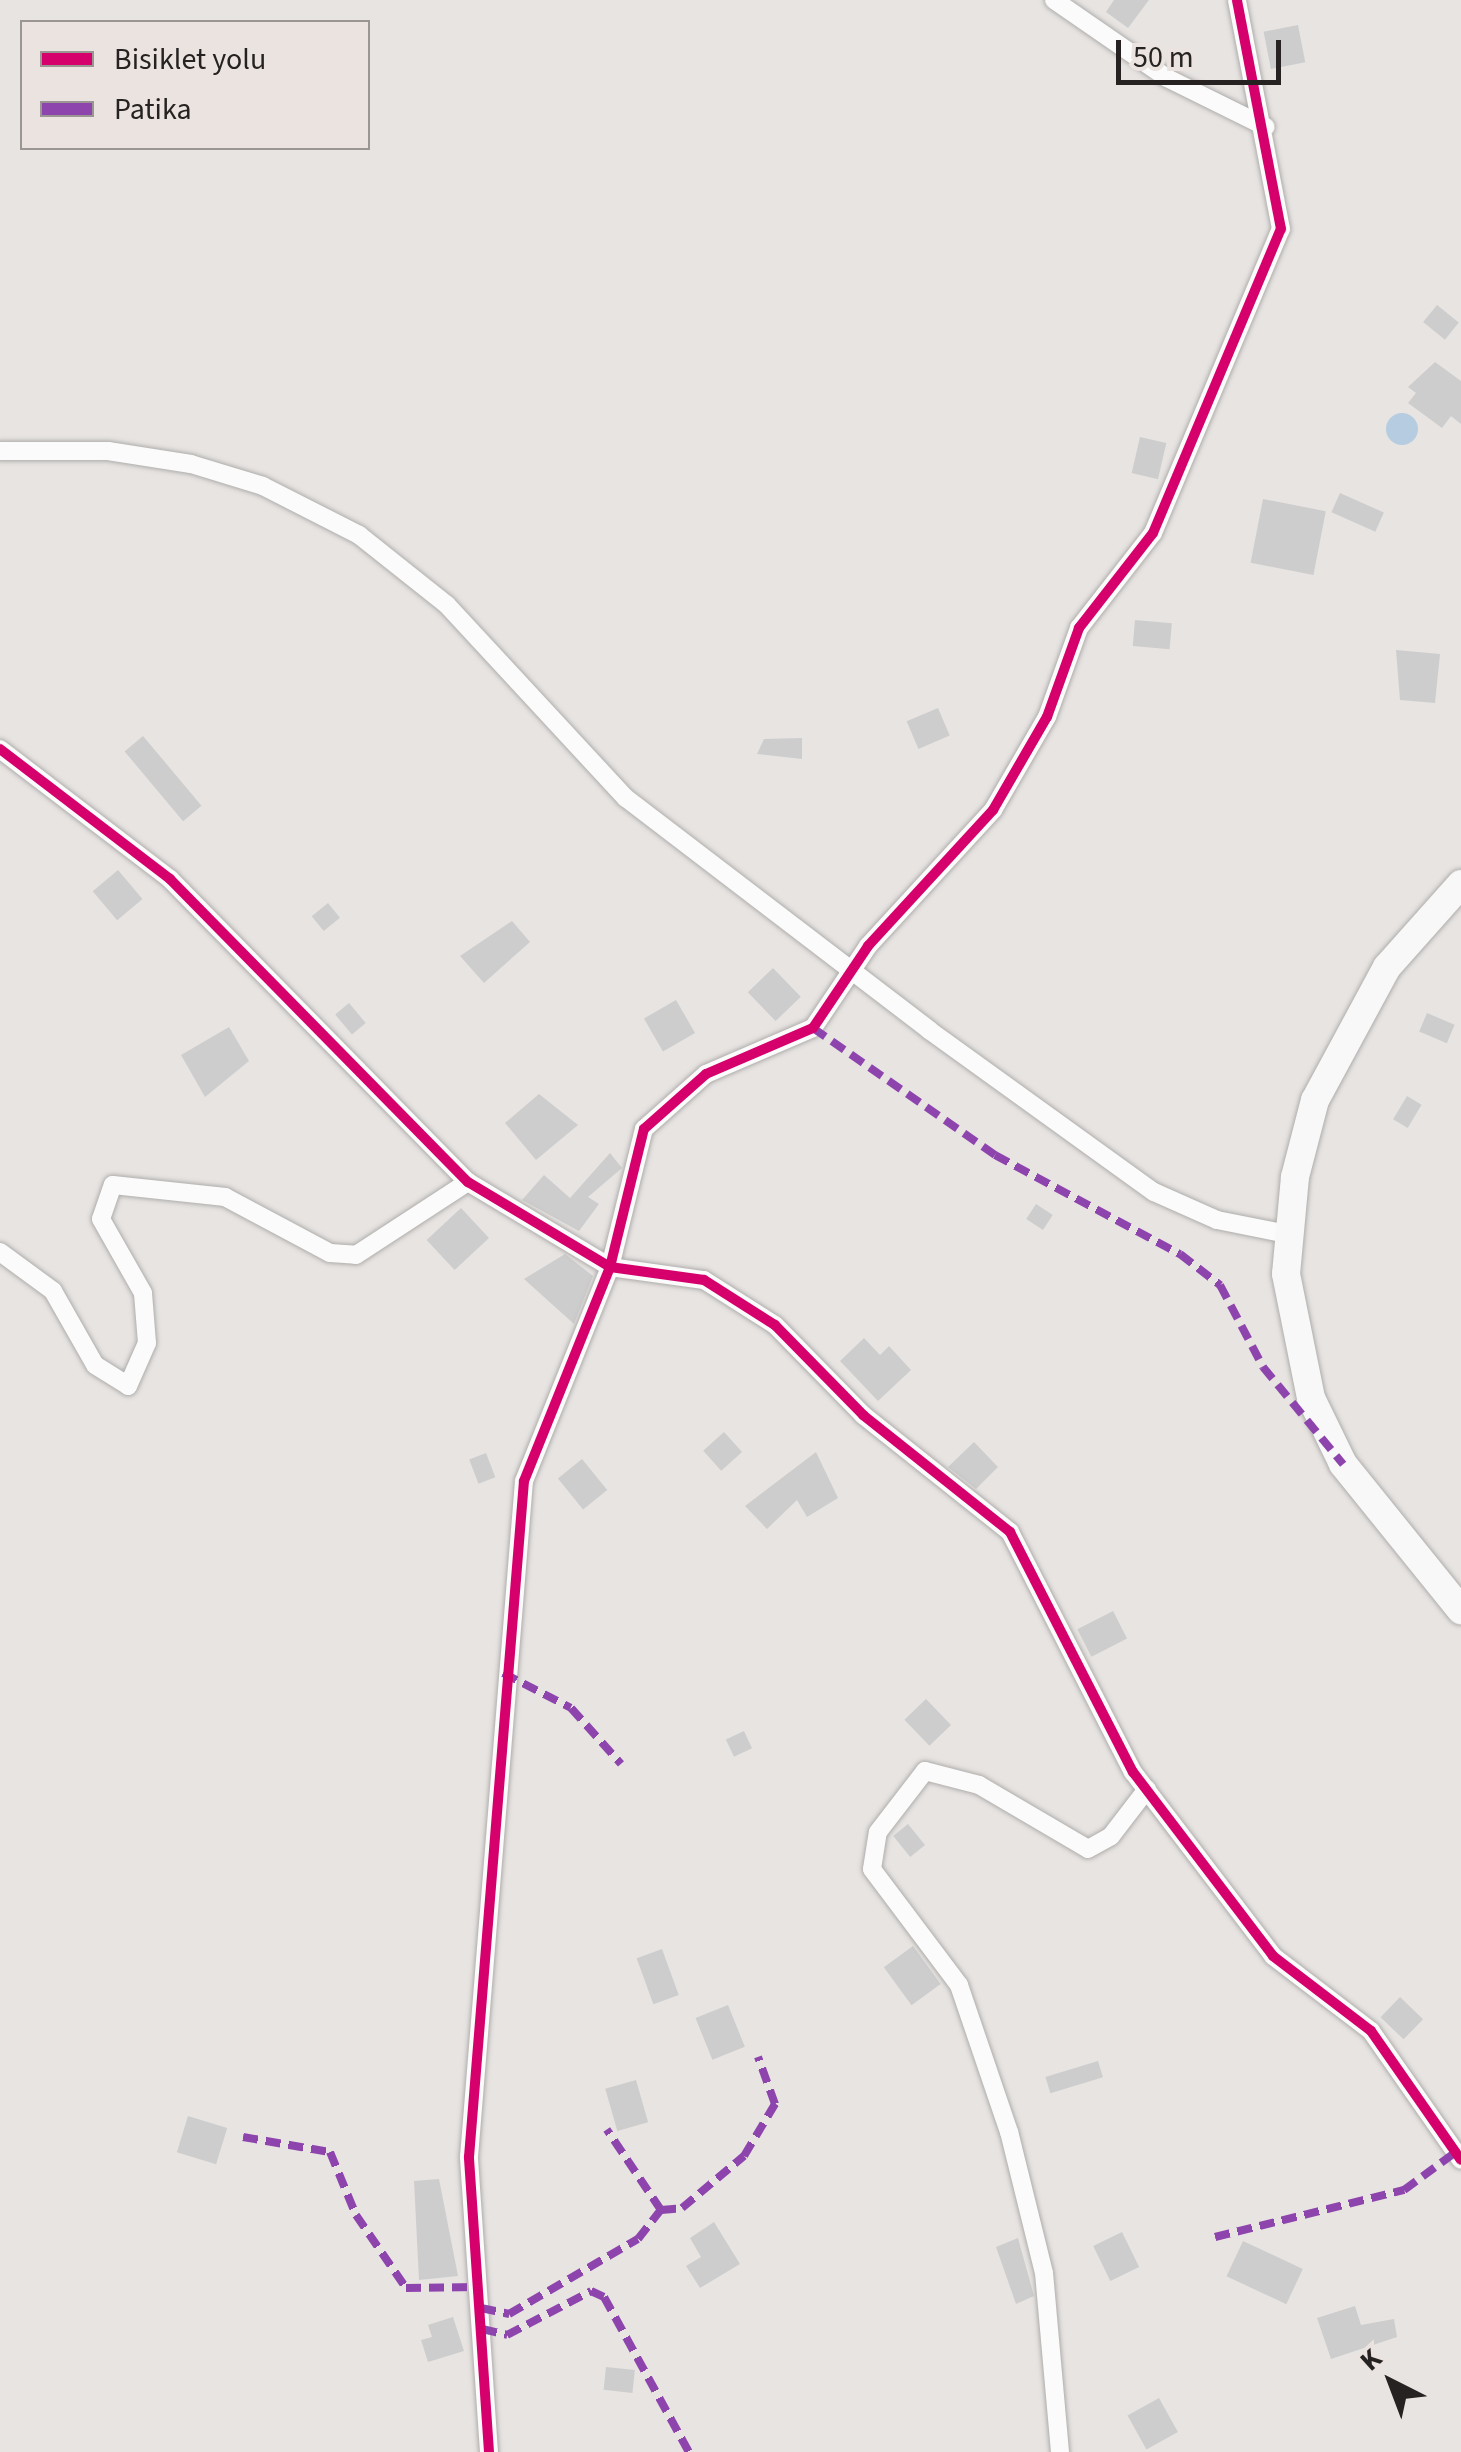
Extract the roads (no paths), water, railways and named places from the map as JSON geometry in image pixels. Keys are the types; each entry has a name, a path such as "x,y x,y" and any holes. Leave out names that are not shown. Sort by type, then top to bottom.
{"street":[{"path":"1054,0 1166,78 1266,127"},
{"path":"489,2452 469,2157 507,1624 524,1480 610,1266 644,1130 706,1074 813,1028 923,880 993,810 1047,717 1079,628 1153,533 1281,229 1266,127 1237,0"},
{"path":"0,451 108,451 190,464 264,486 358,534 447,605 626,798 854,972 1154,1192 1217,1220 1287,1234"},
{"path":"0,748 170,879 468,1182 610,1266 704,1280 775,1325 863,1415 1010,1532 1075,1672 1147,1789 1273,1956 1371,2031 1461,2160"},
{"path":"1461,884 1388,966 1343,1038 1315,1100 1287,1234 1292,1331 1311,1398 1343,1464 1461,1610"},
{"path":"0,1252 53,1291 95,1366 128,1386 147,1344 143,1293 101,1219 113,1185 225,1197 330,1253 356,1255 468,1182"},
{"path":"1060,2452 1044,2273 1009,2132 959,1984 872,1869 878,1832 925,1771 979,1785 1088,1849 1111,1836 1147,1789"}],"water":[{"path":"1402,413 1413,418 1418,429 1413,440 1402,445 1391,440 1386,429 1391,418"}]}
